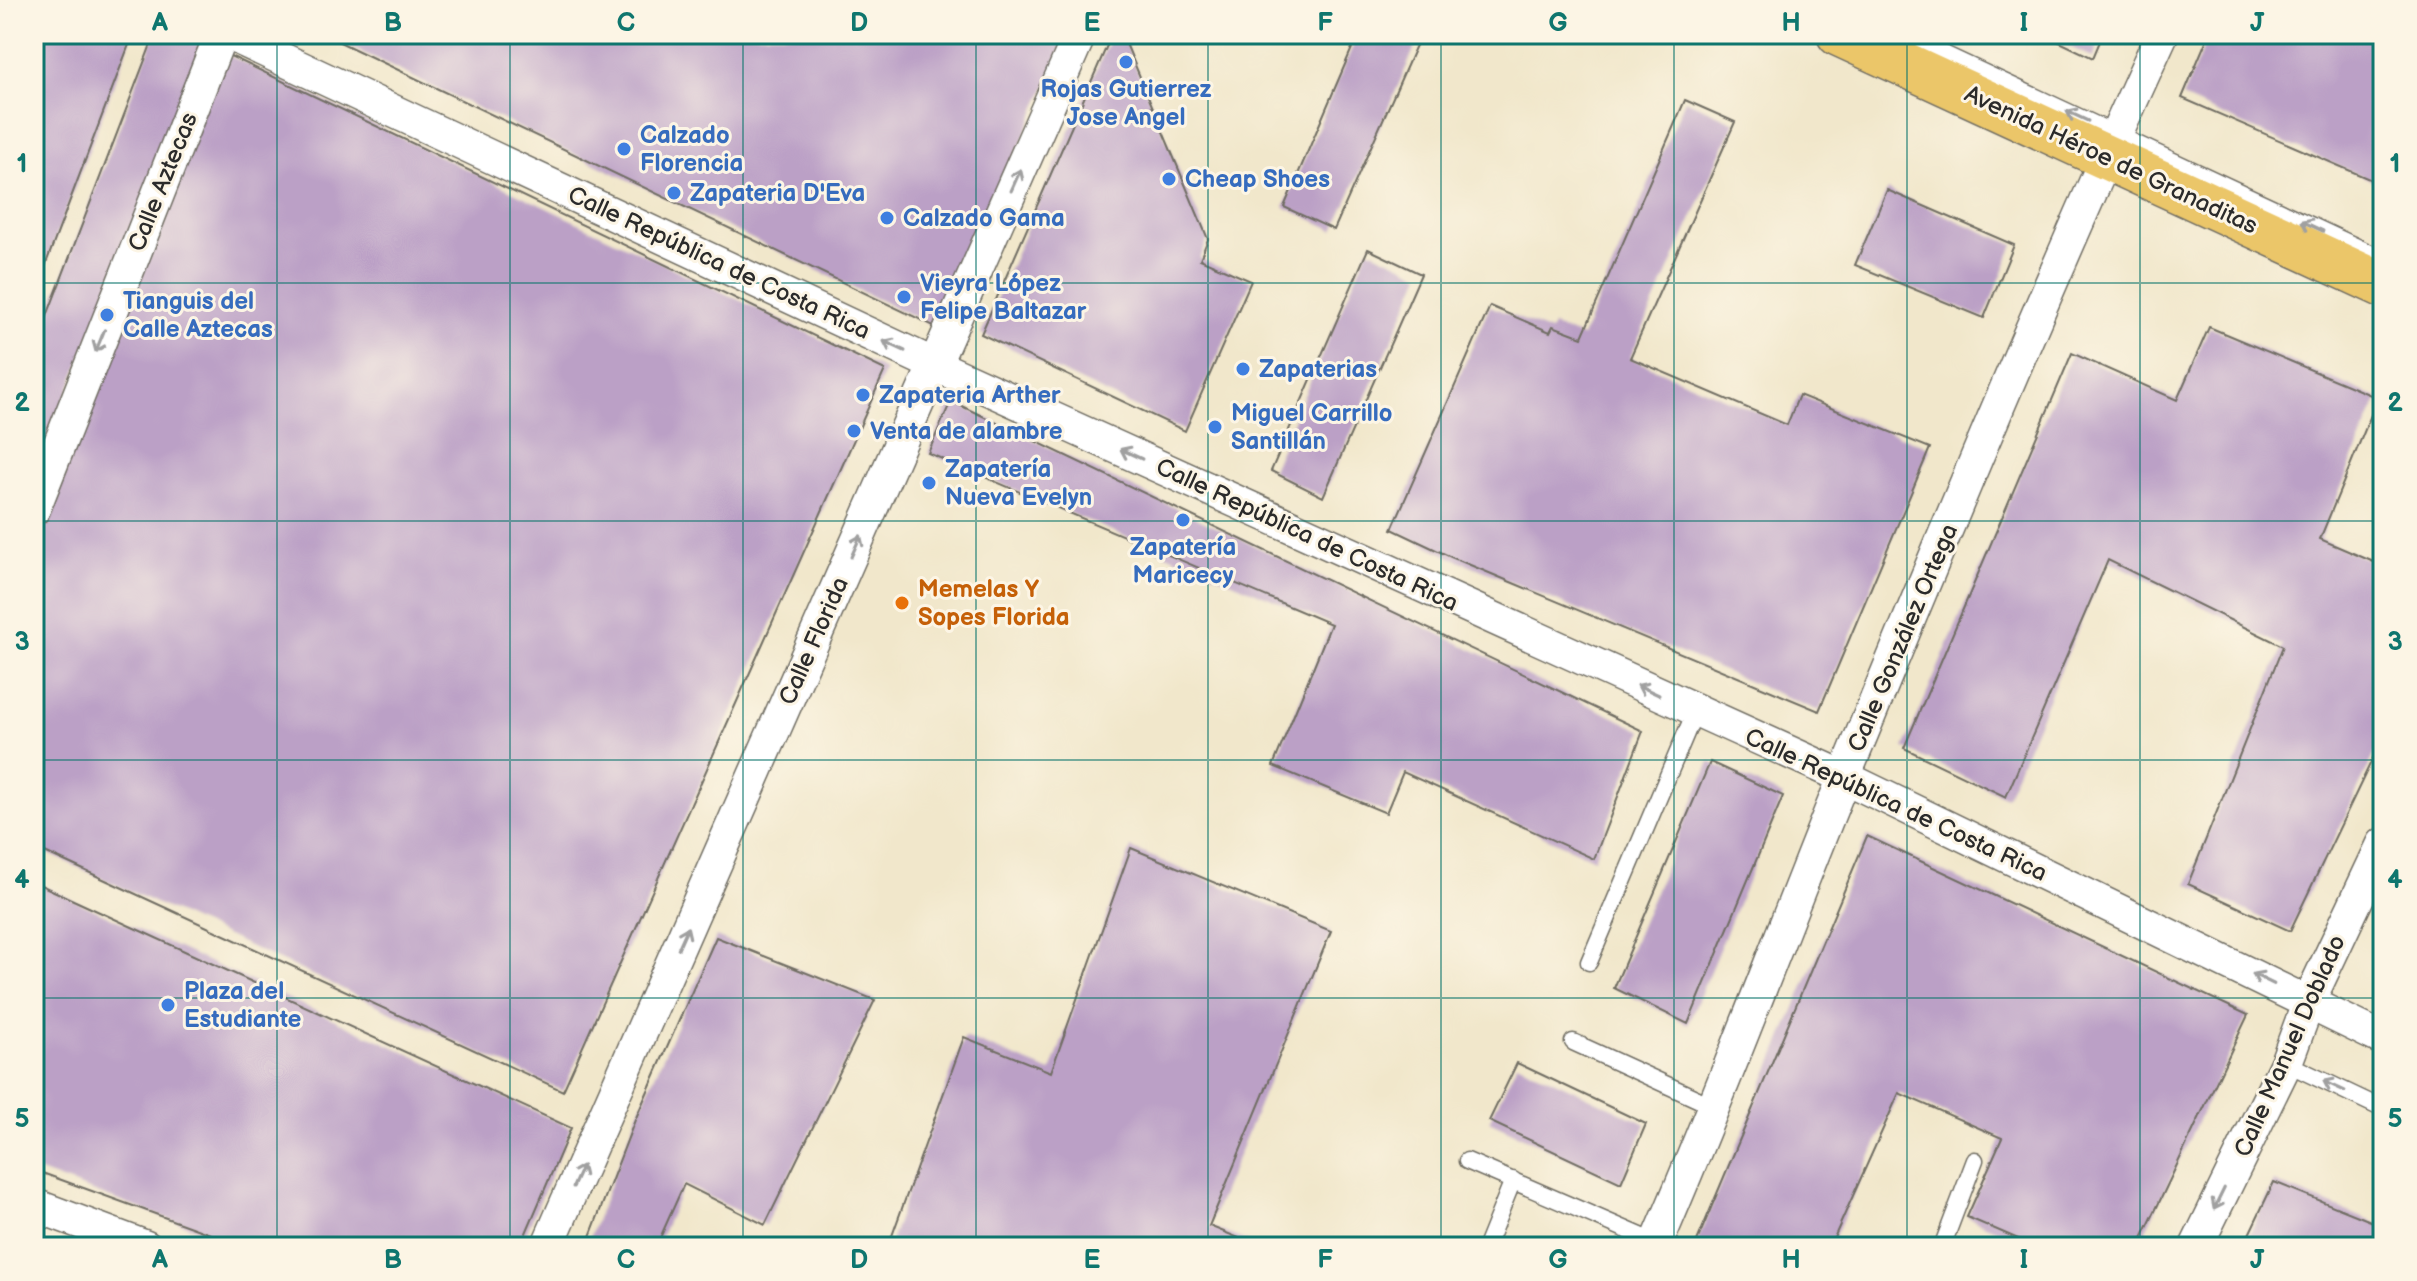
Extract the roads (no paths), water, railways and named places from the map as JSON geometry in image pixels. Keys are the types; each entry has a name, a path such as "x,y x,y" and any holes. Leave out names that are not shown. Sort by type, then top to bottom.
{"main road":[{"name":"Avenida Héroe de Granaditas","path":"1839,34 2110,146 2383,285"}],"street":[{"name":"Calle Aztecas","path":"34,509 221,34"},
{"name":"Calle República de Costa Rica","path":"229,34 935,365 1844,777 2383,1039"},
{"name":"Calle Florida","path":"547,1247 1080,34"},
{"name":"Calle González Ortega","path":"1656,1245 1715,1107 1844,777 2110,146 2162,34"},
{"name":"Calle Manuel Doblado","path":"2196,1247 2286,1063 2309,1001 2383,844"},
{"path":"34,1205 146,1247"}],"lane":[{"path":"1901,34 2110,146 2383,259"},
{"path":"1589,962 1695,712"},
{"path":"1573,1042 1715,1107"},
{"path":"2286,1063 2383,1109"},
{"path":"1942,1247 1975,1160"},
{"path":"1467,1161 1656,1245"},
{"path":"1486,1247 1513,1180"}],"place":[{"name":"Rojas Gutierrez Jose Angel","path":"1126,62"},
{"name":"Calzado Florencia","path":"624,149"},
{"name":"Cheap Shoes","path":"1169,179"},
{"name":"Zapateria D'Eva","path":"674,193"},
{"name":"Calzado Gama","path":"887,218"},
{"name":"Vieyra López Felipe Baltazar","path":"904,297"},
{"name":"Tianguis del Calle Aztecas","path":"107,315"},
{"name":"Zapaterias","path":"1243,369"},
{"name":"Zapateria Arther","path":"863,395"},
{"name":"Miguel Carrillo Santillán","path":"1215,427"},
{"name":"Venta de alambre","path":"854,431"},
{"name":"Zapatería Nueva Evelyn","path":"929,483"},
{"name":"Zapatería Maricecy","path":"1183,520"},
{"name":"Memelas Y Sopes Florida","path":"902,603"},
{"name":"Plaza del Estudiante","path":"168,1005"}]}
